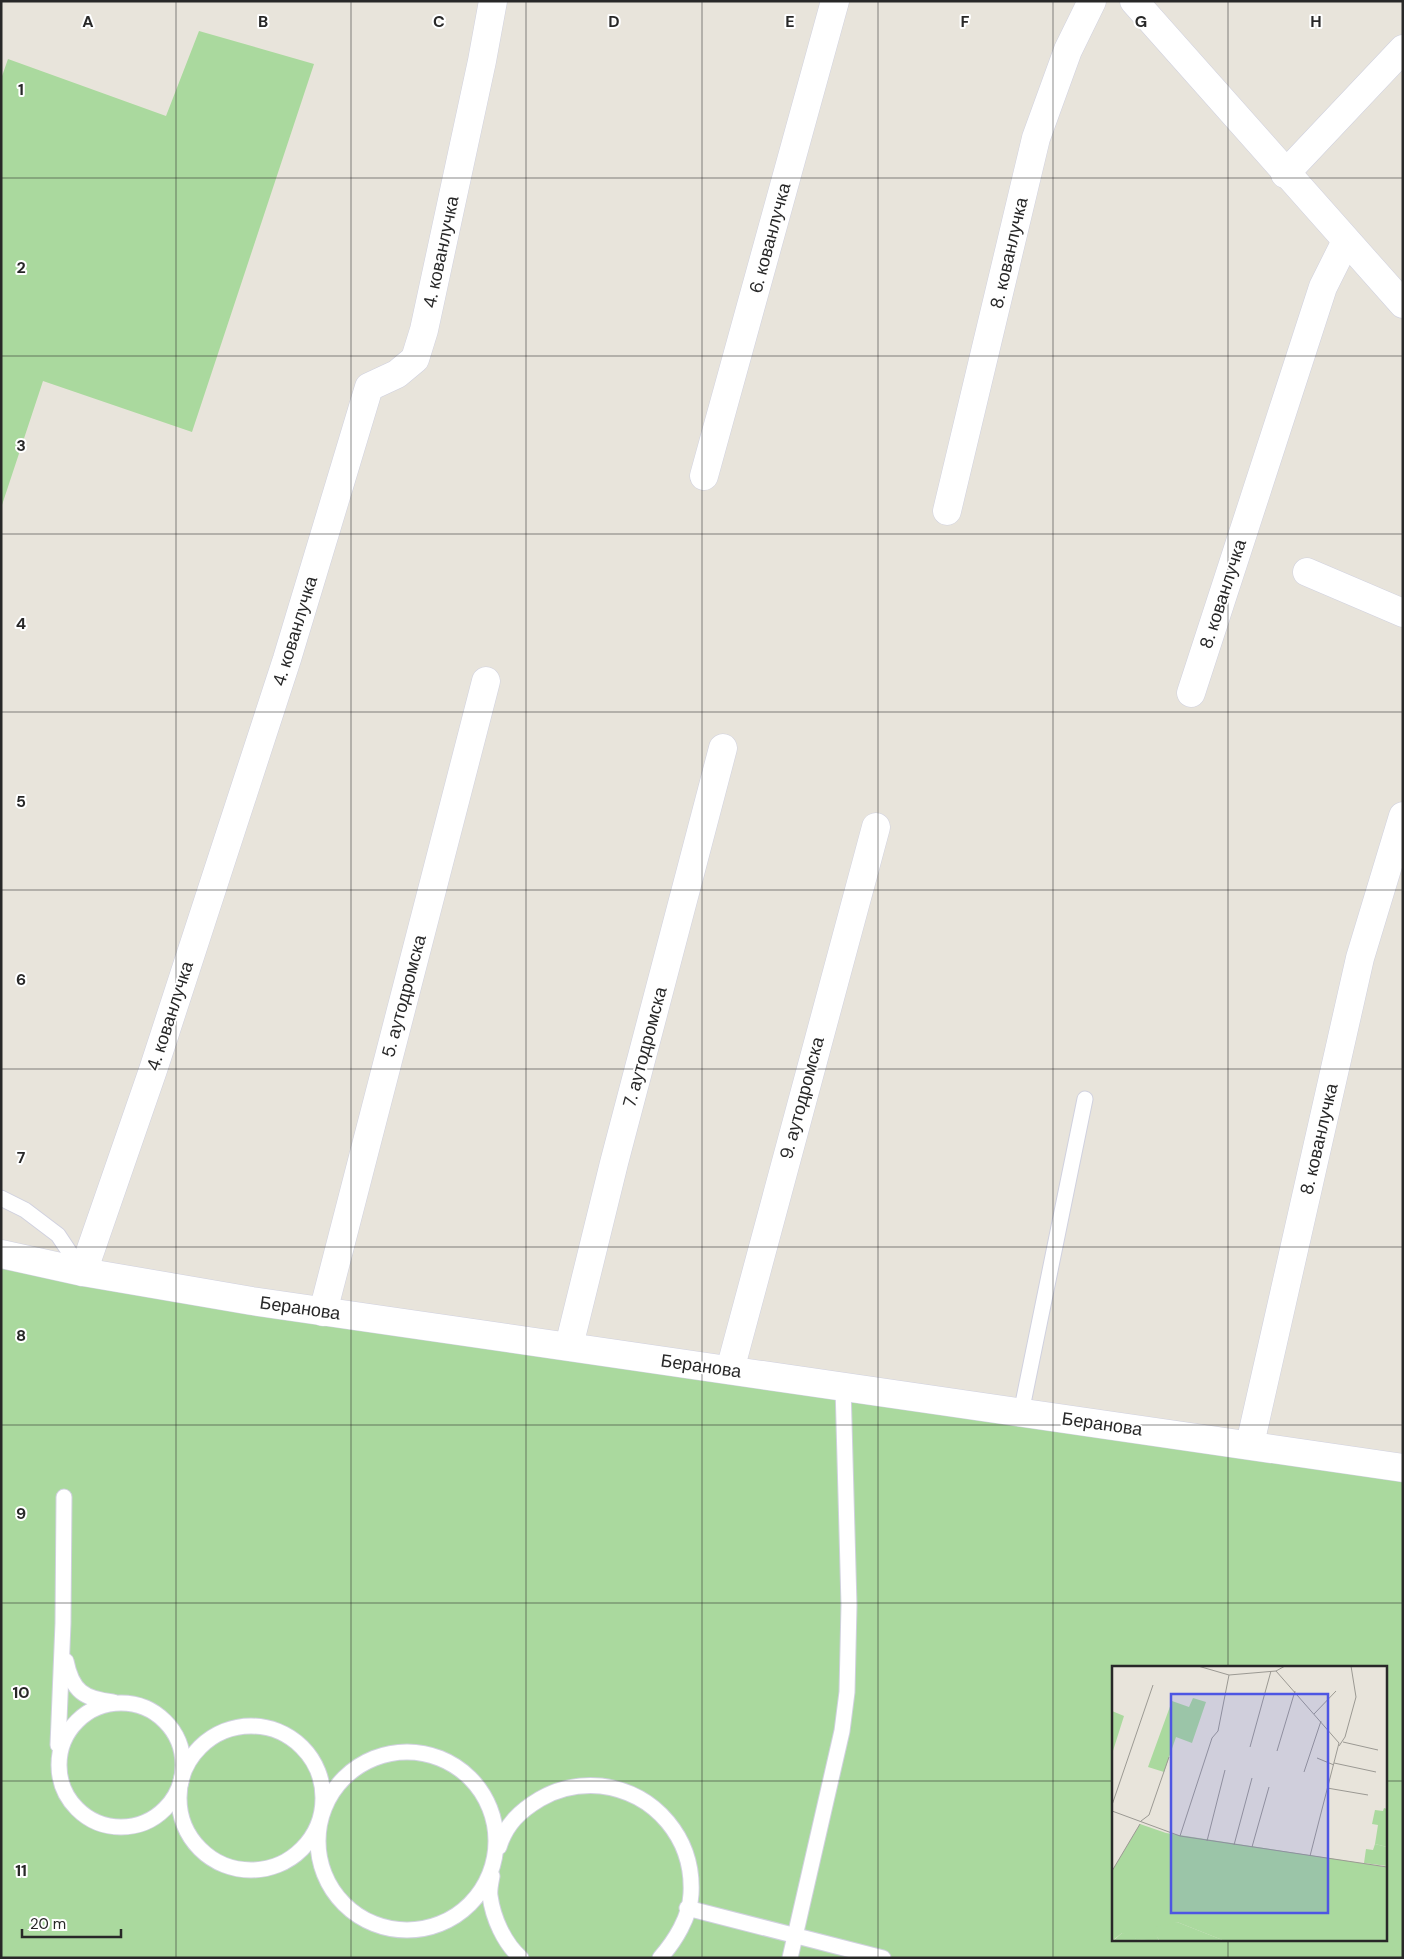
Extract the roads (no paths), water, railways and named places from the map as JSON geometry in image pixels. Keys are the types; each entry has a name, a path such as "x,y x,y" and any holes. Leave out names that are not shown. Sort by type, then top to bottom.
{"street":[{"name":"4. кованлучка","path":"83,1272 156,1060 284,668 369,387 397,374 415,359 424,330 437,272 482,62 493,1"},
{"name":"6. кованлучка","path":"704,476 835,1"},
{"name":"8. кованлучка","path":"947,511 1036,138 1068,50 1092,1"},
{"path":"1134,1 1285,174 1403,304"},
{"path":"1285,174 1403,49"},
{"name":"8. кованлучка","path":"1192,693 1323,287 1346,241"},
{"path":"1307,572 1403,613"},
{"name":"5. аутодромска","path":"323,1312 486,681"},
{"name":"7. аутодромска","path":"569,1346 614,1163 723,748"},
{"name":"9. аутодромска","path":"730,1370 876,827"},
{"name":"8. кованлучка","path":"1250,1444 1360,958 1401,830"},
{"name":"Беранова","path":"1,1254 168,1288 323,1312 569,1346 1021,1413 1250,1444 1403,1468"}],"lane":[{"path":"1021,1413 1085,1099"},
{"path":"1,1198 24,1210 58,1235 83,1272"},
{"path":"790,1958 842,1731 847,1692 849,1605 843,1386"},
{"path":"64,1497 63,1623 58,1759 60,1781 69,1800 84,1816 103,1826 125,1828 146,1822 164,1810 177,1793 183,1772 196,1751 213,1736 234,1728 257,1726 280,1731 299,1743 314,1760 320,1774 324,1804 319,1826 319,1856 329,1885 348,1908 374,1924 404,1930 434,1926 461,1913 482,1890 494,1863 504,1832 525,1808 552,1792 584,1784 618,1788 650,1804 674,1829 688,1861 691,1895 681,1928 660,1958"},
{"path":"63,1623 69,1677 79,1691 97,1700 127,1703 146,1708 163,1719 176,1734 182,1753 183,1772 178,1797 182,1822 194,1844 213,1861 237,1870 262,1870 286,1863 306,1848 319,1826 328,1797 346,1775 370,1759 398,1752 426,1753 453,1764 475,1782 490,1806 497,1834 489,1894 497,1925 514,1952 521,1958"},
{"path":"58,1759 63,1740 73,1724 81,1717 89,1711 107,1704 127,1703"},
{"path":"687,1908 883,1958"}]}
